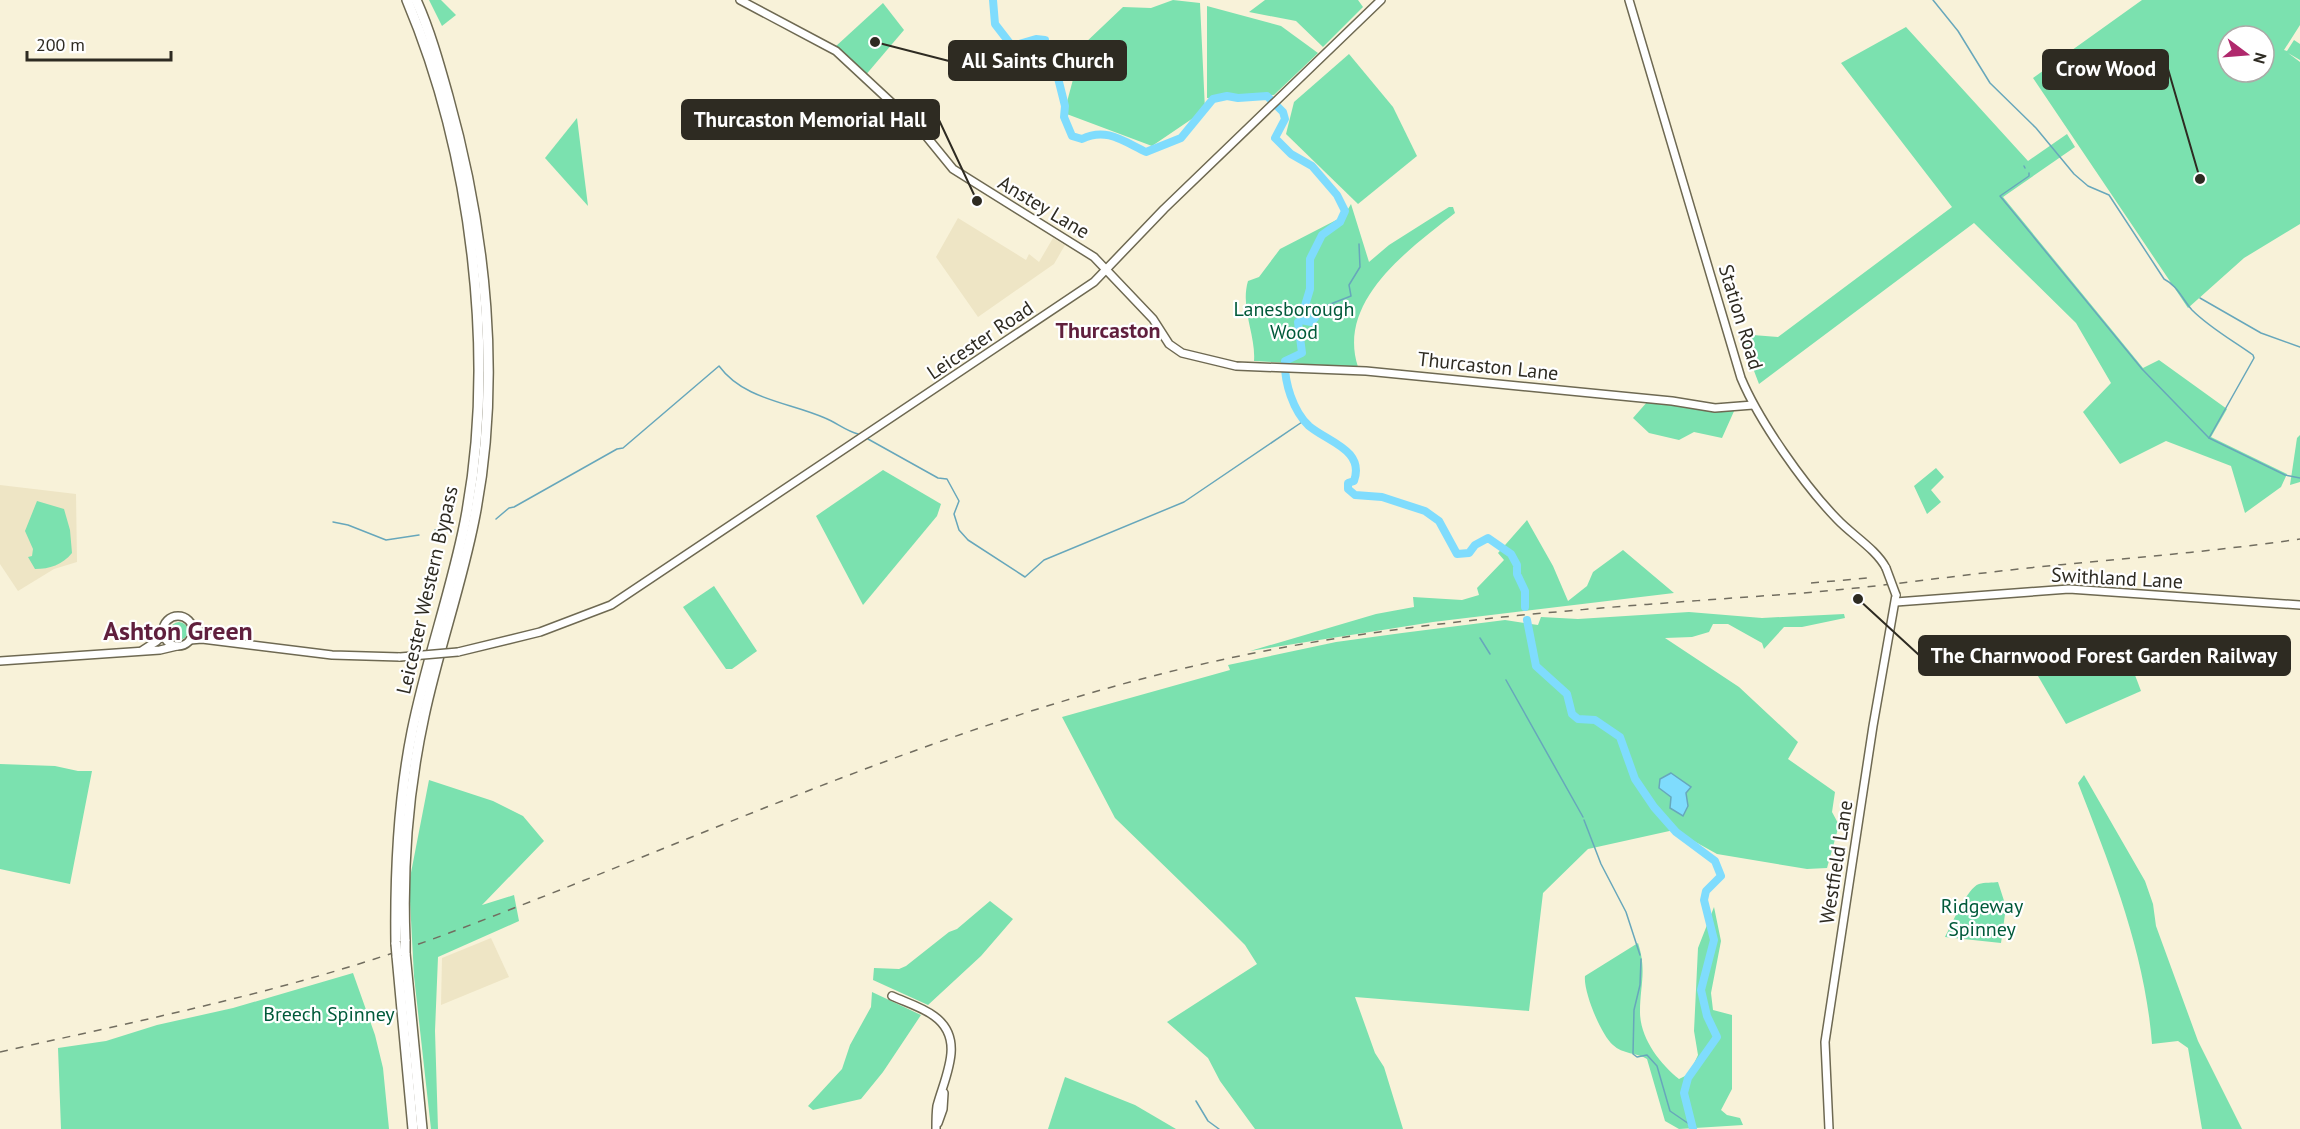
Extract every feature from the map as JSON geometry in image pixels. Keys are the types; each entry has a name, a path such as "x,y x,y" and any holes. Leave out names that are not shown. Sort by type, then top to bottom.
{"highway":[{"name":"Leicester Western Bypass","path":"400,943 398,844 403,791 416,716 466,520 476,447 479,368 476,296 460,184 437,87 407,0"},
{"name":"Leicester Western Bypass","path":"400,943 410,794 424,714 476,511 484,450 488,369 482,274 466,167 443,80 416,0"},
{"path":"400,943 413,1129"},
{"path":"401,954 422,1129"}],"street":[{"name":"Anstey Lane","path":"740,0 836,51 921,131 953,169 1094,257 1153,319 1170,345 1193,357 1220,363"},
{"name":"Leicester Road","path":"190,640 218,641 332,656 400,657 458,652 540,632 578,620 618,601 1094,282 1267,108 1381,0"},
{"name":"Station Road","path":"1629,0 1741,378 1753,405 1819,498 1855,537 1880,558 1886,568 1896,598"},
{"name":"Thurcaston Lane","path":"1220,363 1293,367 1629,396 1715,408 1753,405"},
{"name":"Swithland Lane","path":"1896,598 2069,589 2300,605"},
{"name":"Westfield Lane","path":"1830,1129 1825,1042 1873,726 1896,598"},
{"path":"177,646 169,644 163,634 163,625 171,617 181,616 192,626 218,641"},
{"path":"0,661 141,651 177,646 190,640 192,626"},
{"path":"141,651 157,641 163,634"},
{"path":"892,996 933,1015 946,1030 951,1054 945,1088 937,1107 936,1129"}],"shaded area":[{"path":"958,218 1026,260 1029,254 1039,262 1053,238 1065,245 1054,264 978,317 936,257"},
{"path":"0,485 76,494 77,562 54,569 18,591 0,564"},
{"path":"491,938 509,977 441,1005 442,958"}],"green space":[{"path":"429,0 441,0 456,15 442,26"},
{"path":"1173,0 1200,3 1205,110 1152,146 1064,113 1082,46 1123,7 1151,8"},
{"path":"1265,0 1358,0 1363,7 1323,47 1296,21 1249,12"},
{"path":"2142,0 2300,0 2300,25 2284,50 2287,51 2294,40 2300,44 2300,60 2288,53 2300,62 2300,224 2244,258 2188,308 2033,78"},
{"path":"883,3 904,30 864,77 835,47"},
{"path":"1207,6 1281,26 1318,53 1274,95 1207,98"},
{"path":"1906,27 2028,161 2067,134 2075,147 2003,197 2143,368 2159,360 2227,409 2211,437 2287,474 2281,487 2245,513 2231,466 2166,441 2120,464 2083,412 2111,383 2076,323 1974,223 1759,384 1740,334 1778,337 1952,207 1841,63"},
{"path":"1349,54 1393,107 1417,156 1358,204 1286,134 1294,102"},
{"path":"577,118 588,206 545,158"},
{"name":"Lanesborough Wood","path":"1351,204 1369,262 1389,245 1449,207 1453,207 1455,213 1399,259 1367,298 1358,320 1354,343 1358,367 1254,361 1246,301 1248,281 1259,277 1280,249 1344,216"},
{"path":"1648,401 1735,409 1722,438 1694,432 1679,440 1649,433 1633,418"},
{"path":"2300,435 2300,482 2290,485 2297,438"},
{"path":"1936,468 1944,477 1931,490 1941,502 1927,514 1914,486"},
{"path":"883,470 941,504 937,516 863,605 816,516"},
{"path":"37,501 64,509 70,530 72,553 55,566 35,569 28,557 32,556 33,549 25,531"},
{"path":"1527,520 1553,566 1568,601 1587,586 1593,572 1623,550 1674,593 1433,622 1250,651 1376,614 1414,607 1413,597 1462,600 1479,595 1477,588 1504,560 1498,553"},
{"path":"714,586 757,651 732,669 726,669 683,607"},
{"path":"1689,612 1762,618 1844,614 1845,618 1802,627 1784,627 1764,649 1762,643 1728,624 1713,624 1709,632 1692,637 1665,638 1739,687 1798,742 1788,759 1835,792 1832,812 1839,825 1827,868 1807,869 1717,854 1674,830 1588,849 1543,893 1529,1011 1355,997 1375,1053 1384,1067 1403,1129 1255,1129 1220,1081 1208,1058 1167,1022 1257,964 1245,945 1115,818 1062,717 1230,670 1228,665 1336,642 1505,620 1538,625 1541,617 1578,619"},
{"path":"179,622 185,625 188,631 185,637 179,640 173,637 170,631 173,625"},
{"path":"2124,646 2141,691 2066,724 2031,664"},
{"path":"0,764 55,766 78,771 92,771 70,884 0,869"},
{"path":"2084,775 2145,881 2153,904 2156,926 2198,1041 2242,1129 2202,1129 2188,1048 2178,1041 2152,1044 2142,976 2125,911 2078,783"},
{"path":"429,780 493,801 523,816 544,841 482,905 514,895 519,921 438,957 435,1031 438,1129 431,1129 414,976 409,883"},
{"name":"Ridgeway Spinney","path":"1998,882 2006,907 2001,943 1945,937 1974,887 1981,883"},
{"path":"990,901 1013,919 981,956 928,1005 873,980 874,968 899,969 906,966 949,932 957,929"},
{"path":"1714,907 1721,941 1711,993 1713,1010 1732,1015 1732,1089 1721,1110 1727,1115 1740,1118 1743,1125 1679,1129 1665,1121 1647,1059 1617,1048 1603,1032 1590,1002 1585,976 1638,943 1642,962 1640,1012 1643,1031 1652,1050 1672,1073 1679,1079 1689,1074 1698,1055 1694,1031 1698,948"},
{"name":"Breech Spinney","path":"353,973 375,1035 383,1068 389,1129 61,1129 58,1048 106,1041 157,1025 233,1008"},
{"path":"872,992 921,1015 883,1072 861,1099 813,1110 808,1106 842,1069 850,1045 871,1007"},
{"path":"1065,1077 1135,1105 1176,1129 1048,1129"}],"water":[{"path":"1671,773 1691,787 1686,793 1688,806 1683,816 1670,808 1671,797 1659,788 1660,779"}],"waterway":[{"path":"993,0 995,24 1012,46 1036,39 1045,40 1044,51 1058,78 1065,106 1064,117 1072,136 1082,139 1099,134 1107,135 1146,152 1181,138 1213,99 1227,96 1238,98 1267,96 1283,112 1285,119 1275,138 1291,154 1312,166 1337,195 1345,211 1340,222 1322,235 1310,259 1310,289 1304,309 1314,313 1315,318 1311,322 1301,320 1298,322 1302,353 1285,361 1288,387 1294,404 1309,426 1350,454 1356,470 1354,481 1348,483 1348,489 1355,495 1382,497 1425,511 1439,521 1457,554 1469,553 1475,545 1488,538 1511,554 1525,591 1525,607"},
{"path":"1933,0 1958,31 1990,83 2036,128 2074,174 2088,186 2109,195 2164,279 2176,289 2188,306 2214,328 2253,355 2254,358 2209,438 2285,475 2300,478"},
{"path":"2029,173 2029,176 2000,196 2142,369 2209,438"},
{"path":"1315,315 1323,307 1351,296 1349,285 1360,267 1359,244"},
{"path":"2200,298 2261,333 2300,347"},
{"path":"496,519 509,508 617,449 623,448 719,366 729,377 754,393 825,418 858,434"},
{"path":"868,439 938,478 947,479 959,501 954,514 959,530 968,540 1025,577 1044,560 1184,502 1305,420"},
{"path":"333,522 348,525 386,540 419,535"},
{"path":"435,530 444,528"},
{"path":"1527,620 1536,666 1567,694 1572,714 1578,719 1595,720 1620,737 1635,779 1654,807 1676,832 1715,861 1721,876 1706,891 1704,900 1714,940 1701,990 1707,1016 1717,1037 1688,1078 1684,1093 1693,1129"},
{"path":"1480,638 1490,654"},
{"path":"1506,680 1583,817"},
{"path":"1584,820 1601,864 1626,912 1640,955"},
{"path":"1641,959 1640,985 1634,1010 1633,1054 1637,1057 1647,1055 1657,1066 1670,1111 1692,1126"},
{"path":"1196,1101 1208,1121 1219,1129"}],"railway":[{"path":"0,1052 283,986 394,953 886,761 1063,701 1233,657 1314,642 1476,620 1831,591 2300,539"},
{"path":"1811,583 1868,578"}],"place":[{"name":"All Saints Church","path":"875,42"},
{"name":"Crow Wood","path":"2200,179"},
{"name":"Thurcaston Memorial Hall","path":"977,201"},
{"name":"The Charnwood Forest Garden Railway","path":"1858,599"}],"district":[{"name":"Thurcaston","path":"1108,330"},
{"name":"Ashton Green","path":"178,631"}]}
